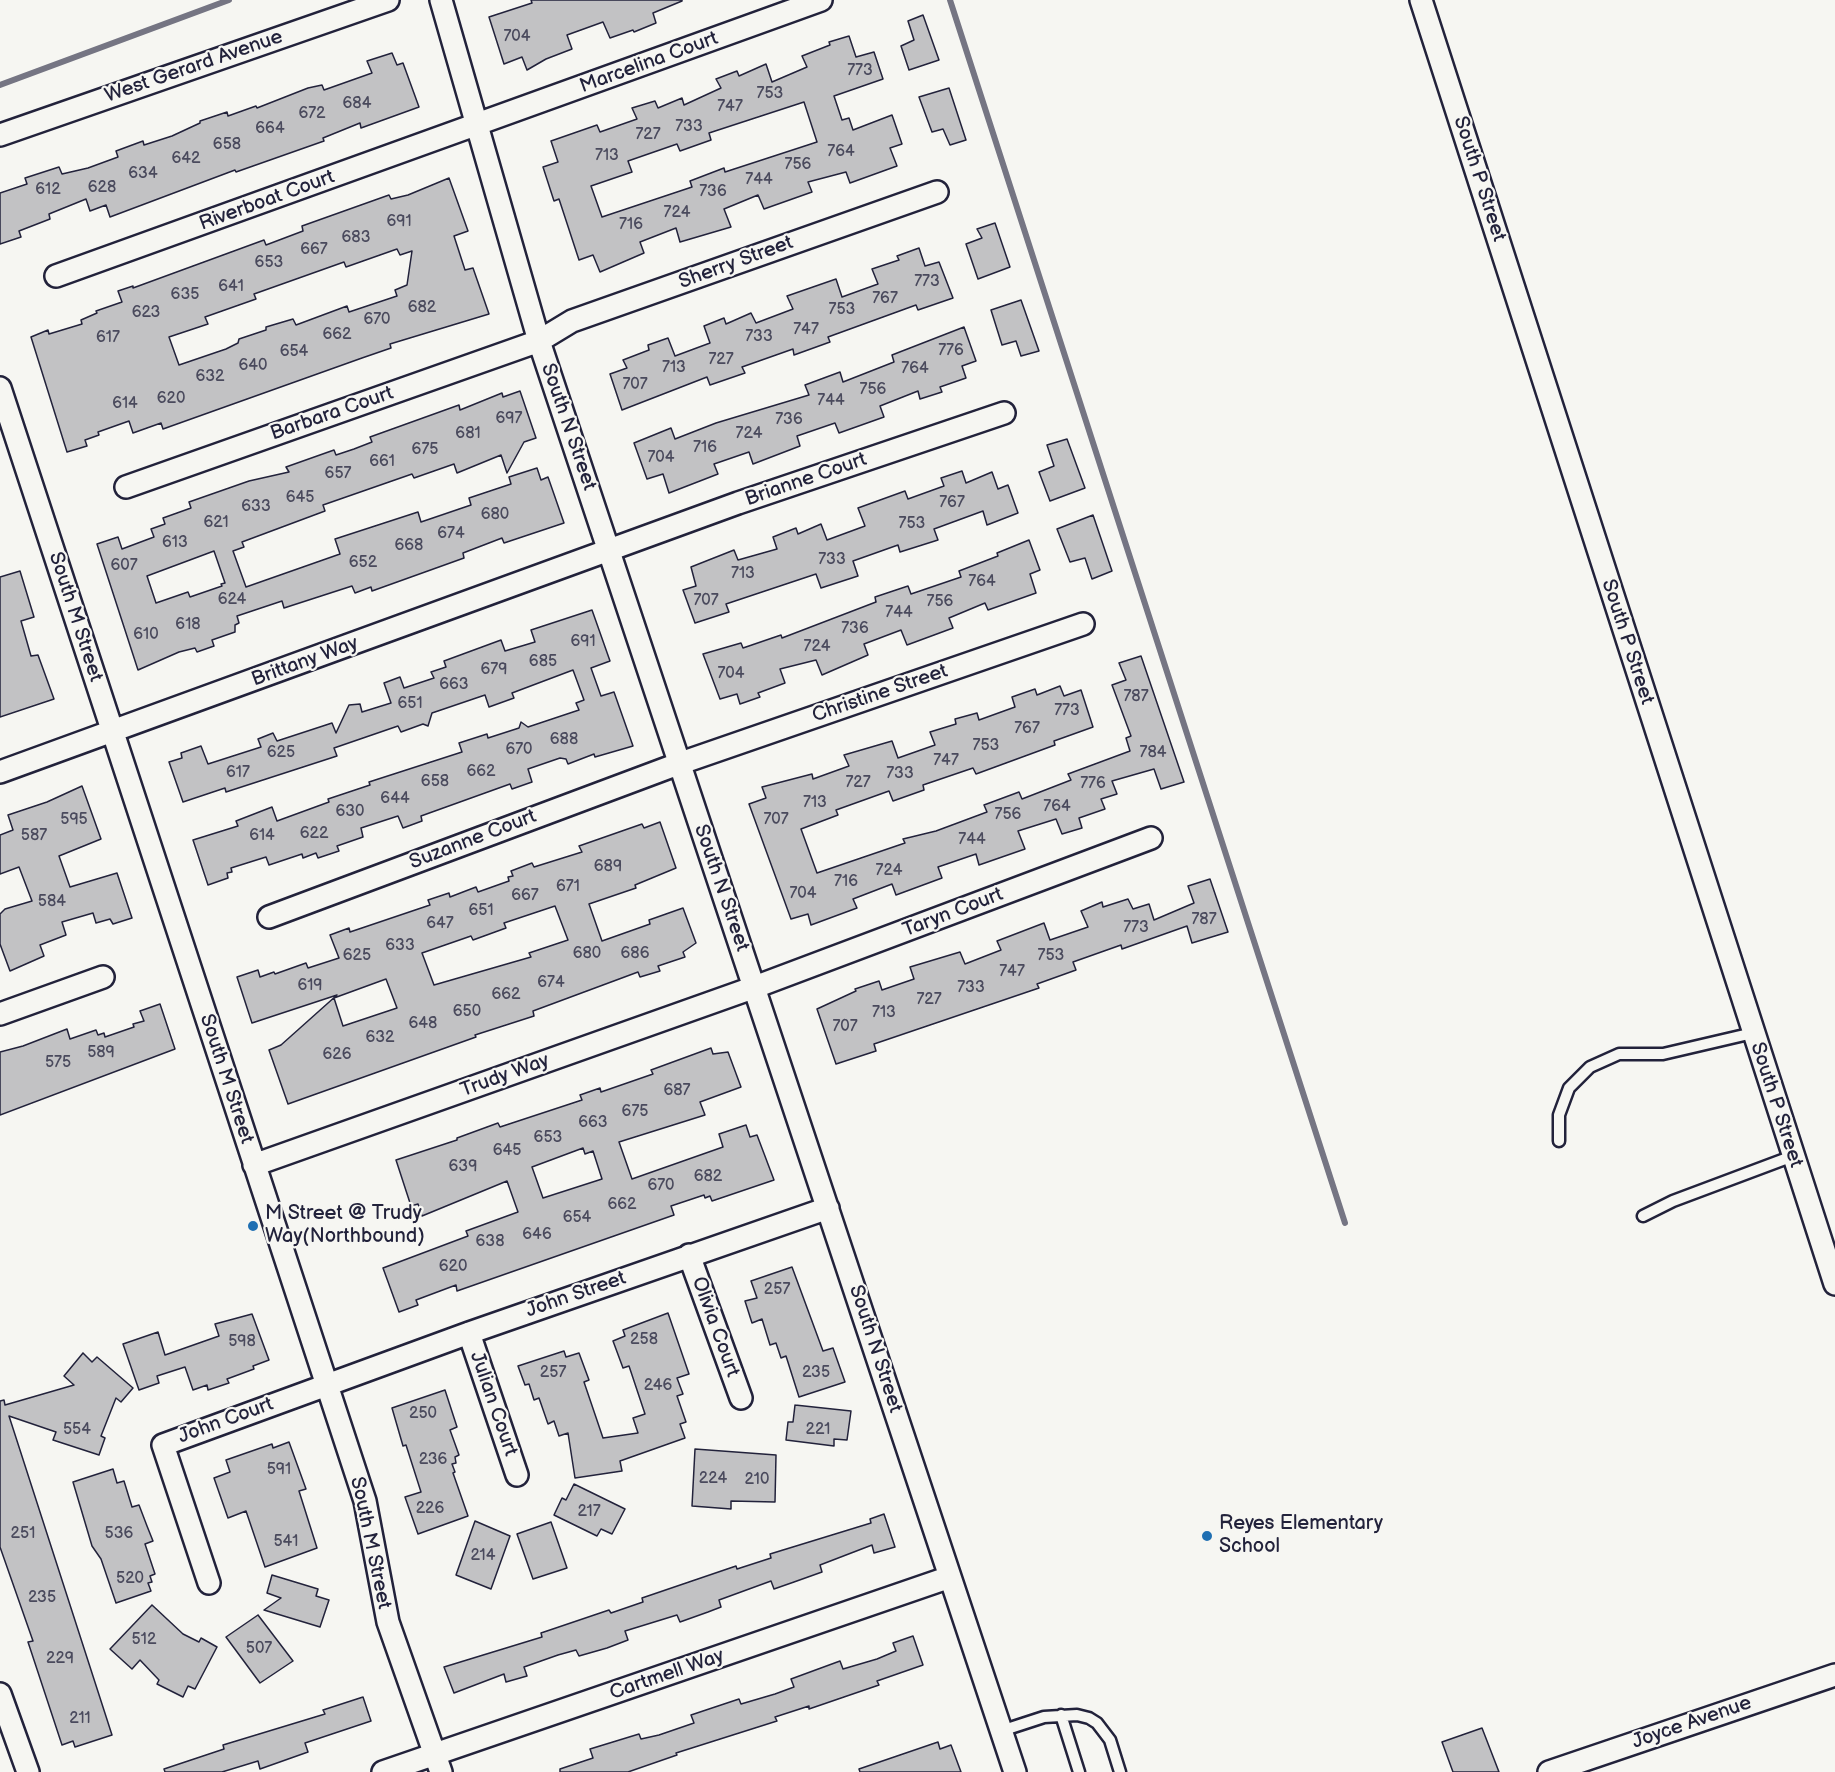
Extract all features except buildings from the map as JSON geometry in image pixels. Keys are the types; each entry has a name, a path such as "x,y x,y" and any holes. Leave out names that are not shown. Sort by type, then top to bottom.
{"street":[{"name":"West Gerard Avenue","path":"0,135 388,0"},
{"name":"South N Street","path":"441,0 539,341 1015,1772"},
{"name":"Marcelina Court","path":"478,126 821,0"},
{"name":"South P Street","path":"1421,0 1835,1284"},
{"name":"Riverboat Court","path":"56,276 478,126"},
{"name":"Sherry Street","path":"539,341 572,321 937,192"},
{"name":"Barbara Court","path":"126,487 539,341"},
{"name":"South M Street","path":"0,388 365,1501 388,1622 438,1763"},
{"name":"Brianne Court","path":"610,550 1004,413"},
{"name":"Brittany Way","path":"0,772 610,550"},
{"name":"Christine Street","path":"678,764 1083,624"},
{"name":"Suzanne Court","path":"269,917 678,764"},
{"name":"Taryn Court","path":"755,987 1151,838"},
{"path":"0,1014 104,977"},
{"name":"Trudy Way","path":"254,1165 755,987"},
{"name":"John Street","path":"326,1384 828,1208"},
{"name":"Olivia Court","path":"689,1255 741,1398"},
{"name":"Julian Court","path":"469,1333 518,1475"},
{"name":"John Court","path":"209,1583 163,1445 326,1384"},
{"name":"Cartmell Way","path":"383,1772 438,1763 950,1577"},
{"name":"Joyce Avenue","path":"1549,1772 1835,1675"},
{"path":"0,1694 28,1772"}],"lane":[{"path":"1559,1141 1559,1114 1569,1088 1590,1067 1619,1054 1663,1054 1753,1033"},
{"path":"1643,1216 1672,1201 1793,1156"},
{"path":"1001,1731 1044,1717 1077,1714 1097,1723 1110,1740 1120,1772"},
{"path":"1061,1715 1079,1772"}],"waterway":[{"path":"0,85 229,0"},
{"path":"950,0 1345,1223"}],"place":[{"name":"M Street @ Trudy Way(Northbound)","path":"253,1226"},
{"name":"Reyes Elementary School","path":"1207,1536"}]}
